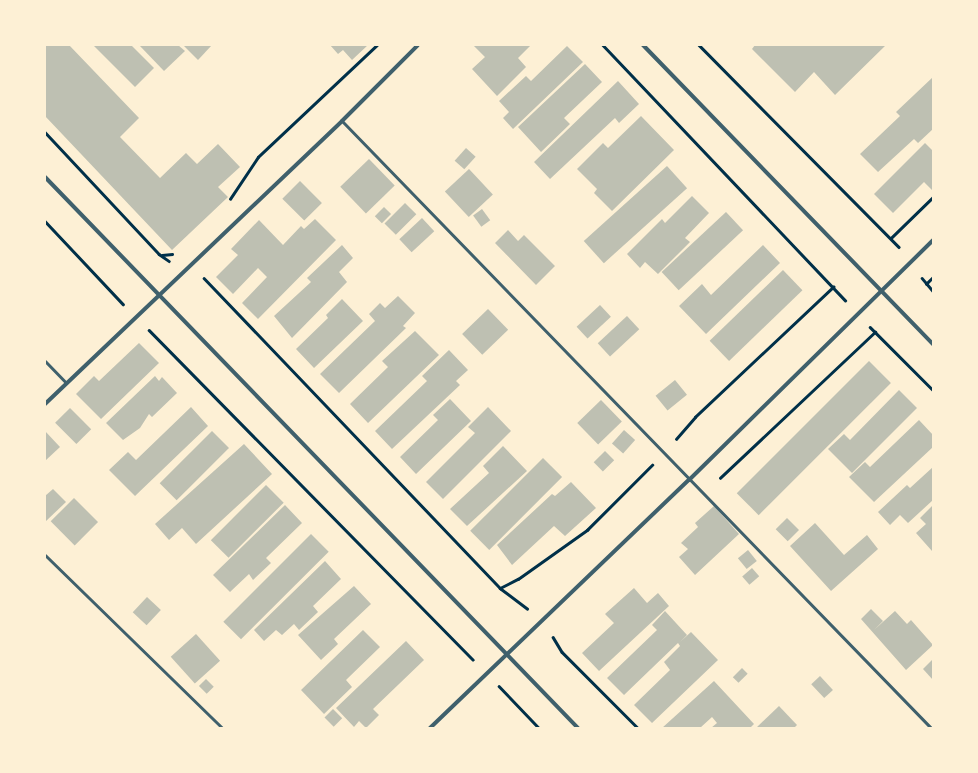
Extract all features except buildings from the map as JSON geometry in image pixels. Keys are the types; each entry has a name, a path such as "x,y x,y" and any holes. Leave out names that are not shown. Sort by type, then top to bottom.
{"street":[{"path":"45,404 158,294 342,122 418,45"},
{"path":"644,45 933,344"},
{"path":"45,176 578,728"},
{"path":"430,728 542,619 689,480 933,240"}],"lane":[{"path":"342,122 931,728"},
{"path":"45,361 66,383"},
{"path":"45,555 222,728"}],"path":[{"path":"226,203 258,157 377,45"},
{"path":"603,45 822,273 857,314 933,390"},
{"path":"699,45 891,238 912,261 926,284 933,291"},
{"path":"45,132 159,254 183,271 203,277 500,588 542,619 562,652 638,728"},
{"path":"891,238 933,196"},
{"path":"45,221 134,318 151,332 460,648 487,672 539,728"},
{"path":"159,254 170,256 175,251"},
{"path":"926,284 933,277"}]}
